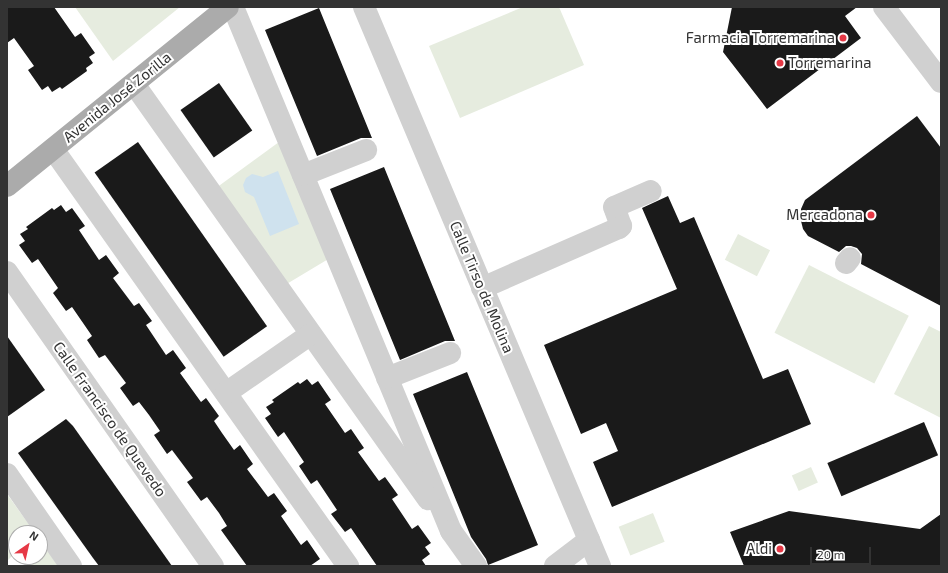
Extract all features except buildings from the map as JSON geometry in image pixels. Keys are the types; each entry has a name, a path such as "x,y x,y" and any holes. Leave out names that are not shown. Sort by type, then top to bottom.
{"main road":[{"name":"Avenida José Zorilla","path":"7,186 228,7"}],"street":[{"path":"233,7 451,530"},
{"name":"Calle Tirso de Molina","path":"364,7 600,566"},
{"path":"891,10 941,82"},
{"path":"134,84 476,566"},
{"path":"53,149 348,566"},
{"path":"303,175 366,150"},
{"path":"482,288 619,228 621,226 614,207 651,191"},
{"name":"Calle Francisco de Quevedo","path":"7,272 213,566"},
{"path":"226,393 311,334"},
{"path":"387,378 450,353"},
{"path":"7,474 71,566"},
{"path":"555,566 589,540"}],"shaded area":[{"path":"75,7 180,7 113,61"},
{"path":"523,7 559,7 584,65 460,118 429,46"},
{"path":"279,142 330,258 285,285 216,188"},
{"path":"738,234 770,250 757,276 725,260"},
{"path":"809,265 909,316 874,384 774,333"},
{"path":"929,326 941,332 941,418 894,394"},
{"path":"811,467 818,483 799,491 792,476"},
{"path":"7,494 29,525 8,525 7,561"},
{"path":"653,513 665,542 630,556 619,527"},
{"path":"48,552 58,566 29,565 48,565"}],"water":[{"path":"278,171 299,224 270,236 254,197 245,192 243,185 246,178 252,174 263,177"}],"place":[{"name":"Farmacia Torremarina","path":"843,38"},
{"name":"Torremarina","path":"780,63"},
{"name":"Mercadona","path":"871,215"},
{"name":"Aldi","path":"780,549"}]}
